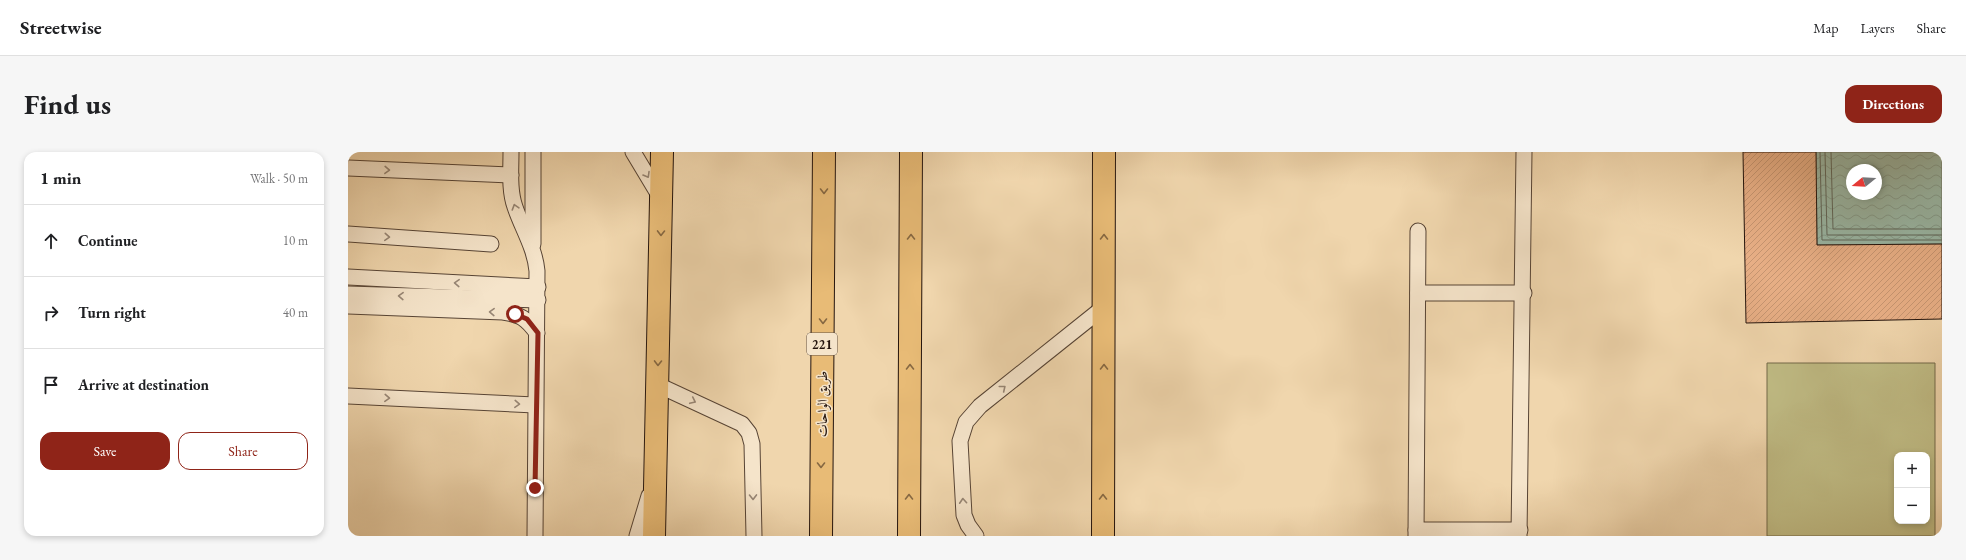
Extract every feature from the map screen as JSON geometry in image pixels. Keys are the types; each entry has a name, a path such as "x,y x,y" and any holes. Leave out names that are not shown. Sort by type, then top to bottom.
{"main road":[{"path":"654,536 657,472 662,152"},
{"name":"طريق الواحات","path":"821,536 824,152"},
{"path":"909,536 911,152"},
{"path":"1103,536 1104,152"}],"lane":[{"path":"511,152 511,175 514,206 533,252 536,265 538,294 534,536"},
{"path":"533,152 533,252"},
{"path":"633,152 661,198"},
{"path":"1418,231 1416,533 1519,533 1524,293 1524,152"},
{"path":"348,168 511,175"},
{"path":"348,234 491,244"},
{"path":"348,277 538,294"},
{"path":"1418,293 1524,293"},
{"path":"348,294 538,294"},
{"path":"348,306 503,312 515,314 527,319 538,333"},
{"path":"976,536 968,525 963,504 960,441 966,422 980,406 1104,307"},
{"path":"658,385 737,421 749,433 752,444 754,536"},
{"path":"348,396 536,405"},
{"path":"637,536 657,472"}],"shaded area":[{"path":"1767,363 1935,363 1935,536 1767,536"}],"water":[{"path":"1816,152 1942,152 1942,244 1817,245"}],"building":[{"path":"1743,152 1816,152 1817,245 1942,244 1942,319 1746,323"}],"route":[{"path":"515,314 527,319 538,333 535,488"}]}
